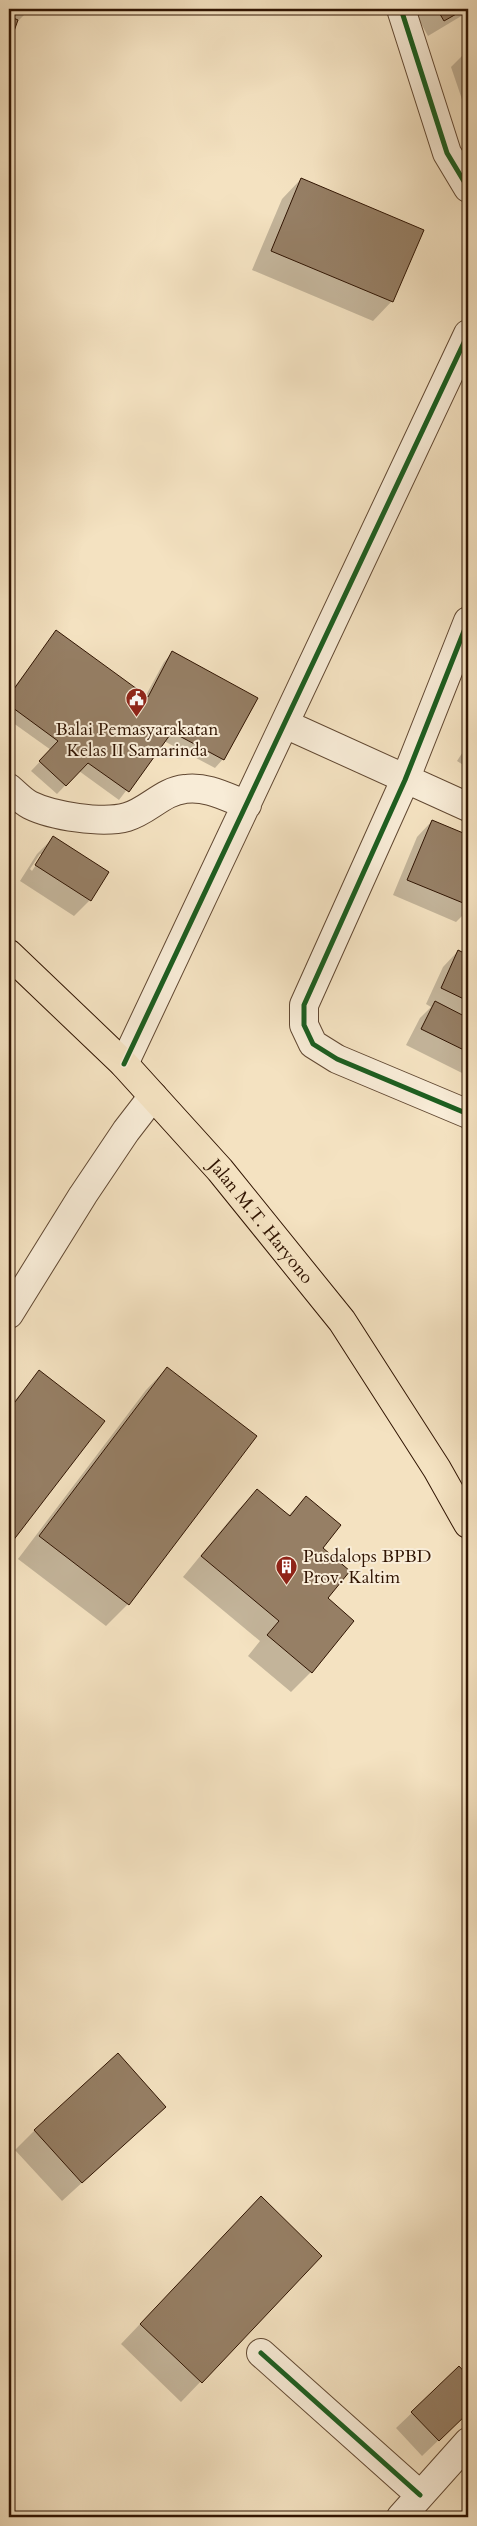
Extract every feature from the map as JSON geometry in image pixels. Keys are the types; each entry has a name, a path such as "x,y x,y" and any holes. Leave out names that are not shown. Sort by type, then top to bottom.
{"main road":[{"name":"Jalan M.T. Haryono","path":"9,955 124,1064 220,1170 342,1321 437,1469 468,1524"}],"street":[{"path":"401,9 447,153 468,188"},
{"path":"124,1064 468,334"},
{"path":"468,621 405,780 304,1005 304,1025 313,1044 337,1059 468,1114"},
{"path":"285,724 468,807"},
{"path":"9,788 29,805 61,814 95,819 127,817 168,794 183,789 203,788 246,805"},
{"path":"9,1314 94,1179 126,1131 153,1096"},
{"path":"261,2353 420,2495"},
{"path":"401,2517 468,2442"}],"building":[{"path":"437,9 465,9 444,21"},
{"path":"9,16 18,20 9,45"},
{"path":"301,178 424,230 393,302 271,251"},
{"name":"Balai Pemasyarakatan Kelas II Samarinda","path":"56,630 148,697 172,651 258,698 224,760 172,732 129,792 88,763 66,786 39,761 58,741 9,705 9,696"},
{"path":"432,820 468,835 468,905 407,880"},
{"path":"53,836 109,872 91,901 35,865"},
{"path":"458,950 468,955 468,1001 441,988"},
{"path":"435,1001 468,1018 468,1052 421,1029"},
{"path":"167,1367 257,1436 129,1605 39,1536"},
{"path":"39,1370 105,1421 9,1546 9,1410"},
{"name":"Pusdalops BPBD Prov. Kaltim","path":"257,1489 290,1516 306,1496 341,1525 323,1548 350,1571 328,1598 354,1621 312,1673 267,1635 279,1621 201,1556"},
{"path":"118,2053 166,2107 82,2183 34,2130"},
{"path":"261,2196 322,2256 202,2383 140,2324"},
{"path":"459,2366 468,2376 468,2413 439,2441 411,2412"}],"cycle path":[{"path":"401,9 447,153 468,188"},
{"path":"124,1064 468,334"},
{"path":"468,621 405,780 304,1005 304,1025 313,1044 337,1059 468,1114"},
{"path":"261,2353 420,2495"}],"place":[{"name":"Balai Pemasyarakatan Kelas II Samarinda","path":"137,718"},
{"name":"Pusdalops BPBD Prov. Kaltim","path":"287,1585"}]}
